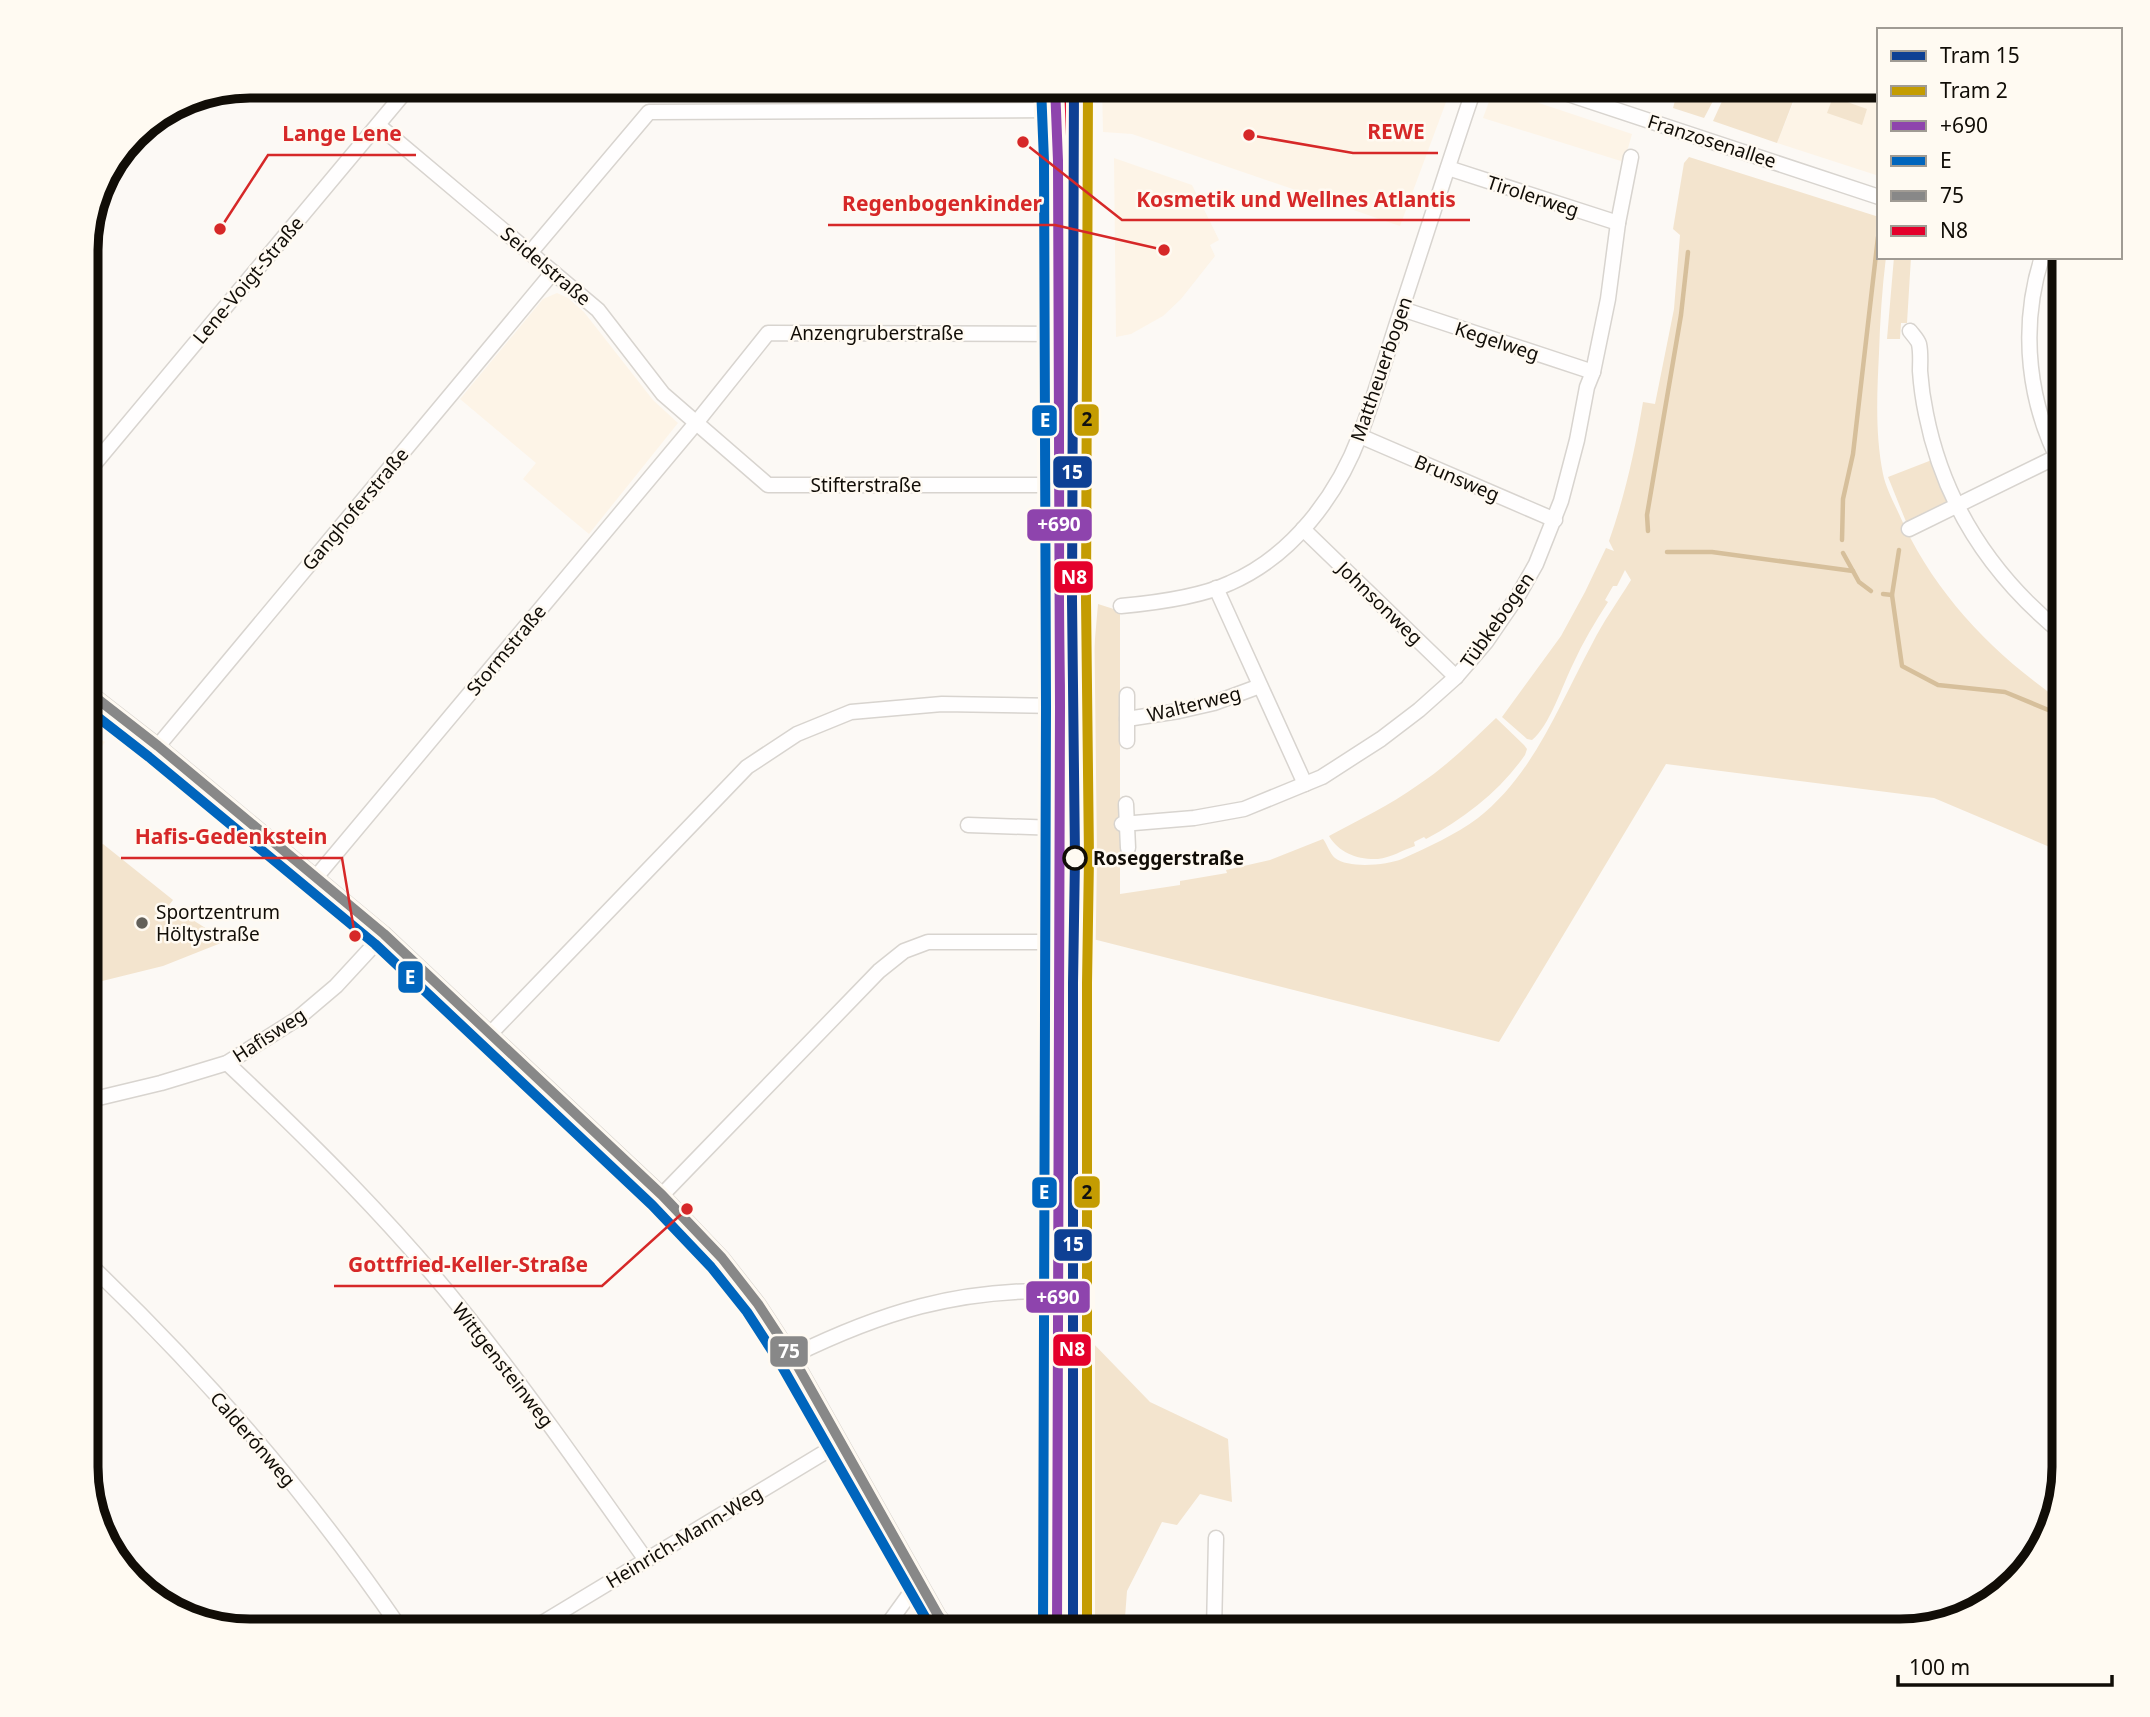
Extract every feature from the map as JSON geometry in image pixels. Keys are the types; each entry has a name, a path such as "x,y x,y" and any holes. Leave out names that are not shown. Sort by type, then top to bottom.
{"main road":[{"path":"1055,98 1058,161 1060,706 1057,1619"}],"street":[{"name":"Lene-Voigt-Straße","path":"98,460 400,98"},
{"name":"Mattheuerbogen","path":"1121,606 1168,600 1230,583 1269,560 1303,529 1331,493 1360,436 1471,98"},
{"name":"Franzosenallee","path":"1580,98 1877,196"},
{"path":"530,253 649,112 1055,110"},
{"name":"Seidelstraße","path":"377,125 598,310 663,394 696,423"},
{"name":"Tübkebogen","path":"1125,825 1194,818 1244,809 1322,777 1381,739 1442,691 1486,642 1536,564 1555,520 1593,372 1631,157"},
{"name":"Tirolerweg","path":"1448,168 1618,223"},
{"path":"2042,259 2030,315 2031,371 2037,407 2052,446"},
{"name":"Ganghoferstraße","path":"158,746 553,272"},
{"name":"Kegelweg","path":"1402,309 1593,372"},
{"path":"1910,331 1919,343 1921,382 1932,443 1956,506 1974,538 2007,580 2052,624"},
{"name":"Anzengruberstraße","path":"696,423 768,333 1059,334"},
{"name":"Stifterstraße","path":"696,423 768,485 1059,485"},
{"name":"Stormstraße","path":"317,876 696,423"},
{"name":"Brunsweg","path":"1360,436 1555,520"},
{"path":"1909,529 2052,459"},
{"name":"Johnsonweg","path":"1303,529 1456,677"},
{"name":"Walterweg","path":"1216,588 1305,784"},
{"name":"Walterweg","path":"1127,719 1179,712 1214,703 1260,686"},
{"path":"1127,695 1127,741"},
{"path":"98,701 158,746 384,934 662,1195 722,1258 758,1304 792,1356 941,1619"},
{"path":"491,1033 747,767 797,734 851,712 896,707 942,704 1060,706"},
{"path":"1126,804 1128,848"},
{"path":"968,825 1058,828"},
{"name":"Hafisweg","path":"98,1098 227,1063 297,1019 336,986 384,934"},
{"path":"662,1195 879,971 904,951 917,945 939,941 1058,942"},
{"name":"Wittgensteinweg","path":"227,1063 307,1138 381,1216 466,1315 545,1417 646,1560"},
{"name":"Calderónweg","path":"98,1273 218,1397 260,1446 317,1516 394,1619"},
{"path":"792,1356 872,1320 917,1306 962,1296 1004,1291 1058,1291"},
{"name":"Heinrich-Mann-Weg","path":"549,1619 840,1443"},
{"path":"1214,1619 1216,1538"},
{"path":"892,1619 919,1581"}],"shaded area":[{"path":"1102,98 1448,98 1400,226 1132,134 1103,132"},
{"path":"1490,98 1524,98 1632,134 1624,162 1483,118"},
{"path":"1676,98 1715,98 1704,118 1673,108"},
{"path":"1724,98 1794,98 1777,143 1713,121"},
{"path":"1795,98 1877,98 1877,175 1777,143"},
{"path":"1833,98 1867,109 1862,125 1827,113"},
{"path":"1689,157 1877,216 1877,259 1886,259 1877,398 1880,459 1884,479 1913,543 1948,596 1990,643 2052,694 2052,848 1934,798 1666,764 1499,1042 1089,938 1086,742 1098,604 1120,611 1120,894 1180,885 1180,881 1227,873 1226,870 1270,860 1323,839 1333,856 1349,864 1368,865 1402,859 1478,818 1515,781 1544,737 1596,636 1631,580 1625,570 1617,586 1613,586 1605,600 1608,602 1581,648 1550,716 1532,740 1527,739 1502,717 1561,636 1606,548 1614,551 1609,541 1629,473 1643,402 1655,404 1674,309 1680,235 1673,229 1684,163"},
{"path":"1114,158 1192,185 1219,240 1210,245 1215,256 1181,299 1163,316 1131,334 1116,337"},
{"path":"1894,259 1911,259 1907,323 1901,323 1900,339 1887,339"},
{"path":"557,293 568,298 584,312 653,400 678,423 589,534 523,479 536,463 460,399 543,299"},
{"path":"1937,458 1956,506 1909,529 1888,477"},
{"path":"1496,718 1527,749 1515,768 1493,792 1468,813 1426,839 1424,837 1414,842 1415,846 1383,858 1356,857 1333,842 1329,836 1385,806 1429,778"},
{"path":"98,738 105,742 98,752"},
{"name":"Sportzentrum Höltystraße","path":"103,844 173,900 169,905 226,941 163,966 98,982 98,846"},
{"path":"1088,1338 1150,1402 1228,1439 1232,1502 1200,1494 1177,1525 1162,1522 1127,1591 1125,1619 1087,1619"}],"waterway":[{"path":"1842,540 1843,499 1853,454 1877,246"},
{"path":"1648,531 1647,515 1681,315 1688,252"},
{"path":"1899,550 1892,595 1902,666 1938,685 2005,692 2052,712"},
{"path":"1667,552 1712,552 1853,571"},
{"path":"1843,553 1859,582 1871,591"},
{"path":"1883,594 1892,595"}],"tram line":[{"name":"15","path":"1073,1619 1074,98"},
{"name":"2","path":"1087,1619 1088,98"}],"transit line":[{"name":"E","path":"1041,98 1046,706 1043,1619"},
{"name":"+690","path":"1055,98 1060,706 1057,1619"},
{"name":"N8","path":"1069,98 1074,706 1071,1619"},
{"name":"75","path":"98,699 384,934 662,1195 722,1258 758,1304 792,1356 941,1619"},
{"name":"E","path":"98,717 375,944 652,1205 711,1267 747,1312 780,1363 926,1619"}],"place":[{"name":"REWE","path":"1249,135"},
{"name":"Kosmetik und Wellnes Atlantis","path":"1023,142"},
{"name":"Lange Lene","path":"220,229"},
{"name":"Regenbogenkinder","path":"1164,250"},
{"name":"Roseggerstraße","path":"1075,858"},
{"name":"Sportzentrum Höltystraße","path":"142,923"},
{"name":"Hafis-Gedenkstein","path":"355,936"},
{"name":"Gottfried-Keller-Straße","path":"687,1209"}]}
